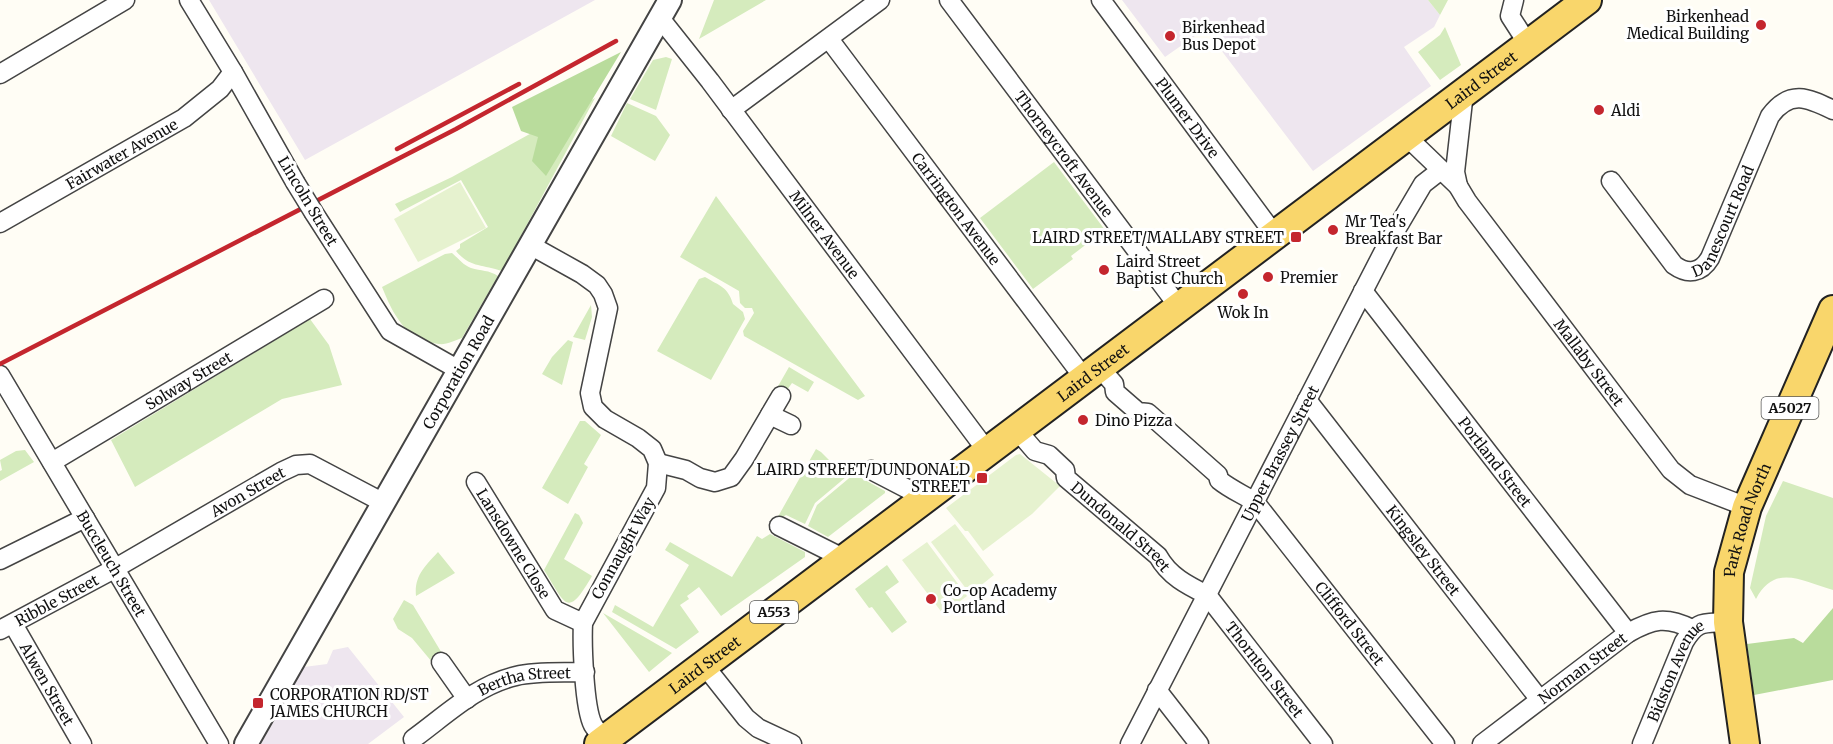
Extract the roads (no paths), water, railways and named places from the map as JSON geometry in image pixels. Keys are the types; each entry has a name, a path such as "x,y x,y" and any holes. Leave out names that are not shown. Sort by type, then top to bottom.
{"main road":[{"name":"Laird Street","path":"602,742 1587,0"},
{"name":"Park Road North","path":"1745,744 1728,622 1729,572 1747,507 1833,310"}],"street":[{"path":"0,74 125,0"},
{"name":"Lincoln Street","path":"189,0 295,182 390,332 459,370"},
{"path":"732,110 880,0"},
{"name":"Thorneycroft Avenue","path":"949,0 1179,307"},
{"name":"Plumer Drive","path":"1101,0 1274,234"},
{"path":"1514,0 1510,16 1528,44"},
{"name":"Milner Avenue","path":"665,9 732,110 987,451"},
{"name":"Corporation Road","path":"246,744 665,9"},
{"name":"Carrington Avenue","path":"829,39 1091,373 1114,384 1115,392 1138,412 1148,413 1218,475 1219,480 1234,492 1243,494 1255,502"},
{"name":"Fairwater Avenue","path":"0,223 184,118 220,89 233,72"},
{"path":"1458,186 1455,172 1464,92"},
{"name":"Danescourt Road","path":"1611,181 1674,265 1694,272 1706,265 1710,258 1770,116 1776,108 1784,101 1806,98 1833,110"},
{"name":"Mallaby Street","path":"1406,136 1458,186 1474,211 1671,470 1690,484 1747,507"},
{"name":"Upper Brassey Street","path":"1130,744 1395,231 1423,184 1441,170"},
{"path":"530,245 582,274 597,285 603,294 608,309 590,393 593,407 605,419 652,449 658,463 686,470 700,478 715,482 730,477 744,459 782,396"},
{"name":"Portland Street","path":"1363,291 1628,633"},
{"name":"Solway Street","path":"52,462 324,299"},
{"name":"Buccleuch Street","path":"2,379 219,744"},
{"name":"Kingsley Street","path":"1307,400 1540,700"},
{"path":"770,415 791,425"},
{"name":"Dundonald Street","path":"1016,429 1035,452 1049,455 1065,470 1066,478 1158,556 1164,567 1182,582 1207,595"},
{"name":"Connaught Way","path":"602,742 589,714 582,645 583,622 653,495 656,488 658,463"},
{"name":"Avon Street","path":"114,569 296,465 310,464 384,503"},
{"path":"870,470 925,498"},
{"name":"Lansdowne Close","path":"476,482 555,610 583,622"},
{"name":"Clifford Street","path":"1255,502 1445,744"},
{"path":"0,560 85,518"},
{"path":"779,526 845,559"},
{"name":"Ribble Street","path":"6,627 114,569"},
{"name":"Thornton Street","path":"1207,595 1323,744"},
{"name":"Norman Street","path":"1482,744 1628,633 1648,621 1670,620 1692,628"},
{"name":"Bidston Avenue","path":"1642,744 1684,642 1692,628 1699,624 1728,622"},
{"name":"Alwen Street","path":"6,627 82,744"},
{"name":"Bertha Street","path":"441,662 467,699"},
{"path":"704,665 747,718 758,728 792,744"},
{"name":"Bertha Street","path":"413,739 490,684 517,676 585,672"},
{"path":"1157,690 1199,744"}],"railway":[{"path":"0,364 456,129 616,41"},
{"path":"397,149 519,84"}],"place":[{"name":"Birkenhead Medical Building","path":"1761,25"},
{"name":"Birkenhead Bus Depot","path":"1170,36"},
{"name":"Aldi","path":"1599,110"},
{"name":"Mr Tea's Breakfast Bar","path":"1333,230"},
{"name":"LAIRD STREET/MALLABY STREET","path":"1296,237"},
{"name":"Laird Street Baptist Church","path":"1104,270"},
{"name":"Premier","path":"1268,277"},
{"name":"Wok In","path":"1243,294"},
{"name":"Dino Pizza","path":"1083,420"},
{"name":"LAIRD STREET/DUNDONALD STREET","path":"982,478"},
{"name":"Co-op Academy Portland","path":"931,599"},
{"name":"CORPORATION RD/ST JAMES CHURCH","path":"258,703"}]}
